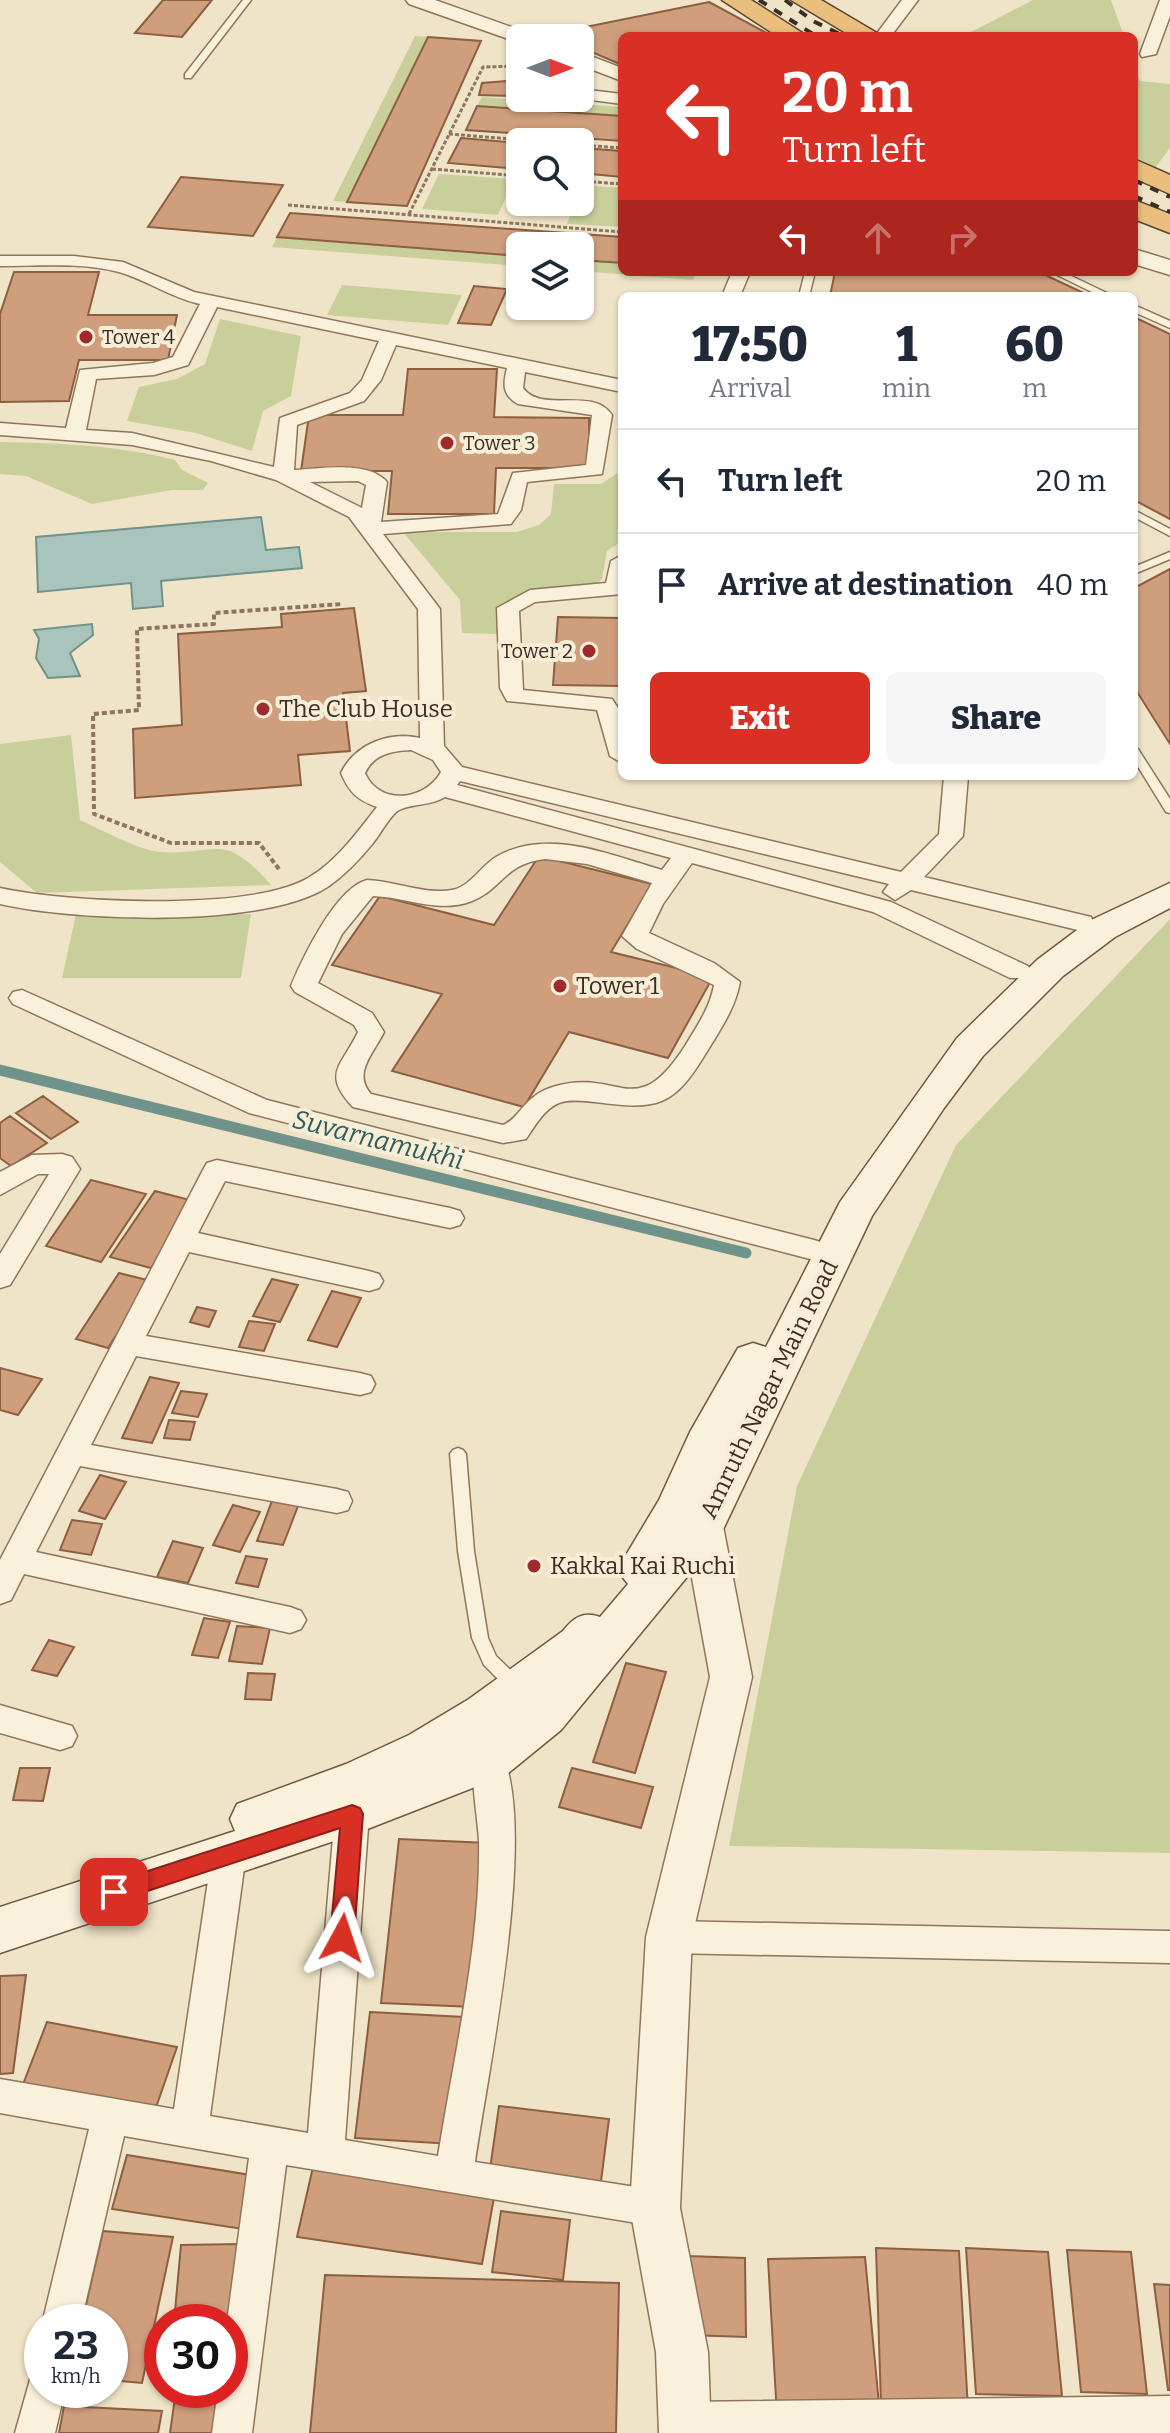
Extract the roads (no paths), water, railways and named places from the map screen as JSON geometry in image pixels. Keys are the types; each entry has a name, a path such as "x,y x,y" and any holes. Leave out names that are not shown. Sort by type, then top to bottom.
{"highway":[{"path":"734,0 788,32"},
{"path":"803,0 863,32"},
{"path":"1138,169 1170,186"},
{"path":"1138,210 1170,225"}],"main road":[{"name":"Amruth Nagar Main Road","path":"0,1905 139,1861 367,1777 426,1750 499,1705 579,1644 645,1563 691,1516 712,1432 814,1250 878,1147 960,1031 1019,972 1082,923 1126,898 1170,882"},
{"name":"Amruth Nagar Main Road","path":"0,1930 352,1814 489,1761 544,1716 691,1516 742,1438 854,1212 930,1099 970,1047 1050,968 1102,929 1170,894"}],"street":[{"path":"416,0 506,32"},
{"path":"886,32 910,0"},
{"path":"1148,54 1168,0"},
{"path":"594,64 618,73"},
{"path":"594,96 618,99"},
{"path":"1138,257 1170,268"},
{"path":"0,261 74,261 123,267 189,296 618,385"},
{"path":"75,434 87,374 154,369 181,361 211,301"},
{"path":"283,476 287,422 300,414 346,401 364,392 389,339"},
{"path":"369,529 504,520 510,514 515,483 520,477 595,470 602,415 579,404 528,403 517,398 513,390 517,363"},
{"path":"0,429 132,439 201,453 283,476 356,513 429,609 432,748"},
{"path":"283,476 361,475 372,478 377,482 369,529"},
{"path":"618,577 615,589 530,596 508,608 511,688 515,696 604,704 610,712 618,741"},
{"path":"448,781 447,758 432,748 411,743 384,746 362,757 356,765 354,781 368,795 393,802 421,800 448,781 1082,923"},
{"path":"882,907 903,881 951,836 956,780"},
{"path":"448,781 686,854 882,907 1019,972"},
{"path":"0,896 77,908 232,905 304,889 339,870 393,802"},
{"path":"668,880 546,851 509,860 460,897 424,897 367,888 354,900 312,965 304,986 363,1019 371,1032 361,1053 348,1069 350,1088 362,1101 503,1134 516,1132 537,1105 551,1096 577,1093 609,1098 646,1097 671,1087 725,1005 727,982 710,968 653,949 635,936 642,917 668,880 686,854"},
{"path":"304,889 354,900"},
{"path":"22,998 259,1107 814,1250"},
{"path":"0,1185 32,1165 62,1164 66,1169 0,1278"},
{"path":"0,1591 217,1170 450,1218"},
{"path":"182,1240 369,1281"},
{"path":"128,1344 360,1384"},
{"path":"71,1453 337,1501"},
{"path":"691,1516 731,1677 669,1937 655,2208 682,2352 685,2427 1170,2416"},
{"path":"16,1560 290,1620"},
{"path":"0,1719 60,1736"},
{"path":"454,2177 497,1885 489,1761"},
{"path":"325,2154 352,1814"},
{"path":"189,2131 229,1854"},
{"path":"669,1937 1170,1947"},
{"path":"0,2096 454,2177 655,2208"},
{"path":"65,2304 110,2118"},
{"path":"232,2433 270,2144"},
{"path":"35,2433 41,2408"}],"lane":[{"path":"188,76 247,0"},
{"path":"1065,276 1099,292"},
{"path":"1138,310 1170,325"},
{"path":"1138,515 1170,533"},
{"path":"1138,569 1170,555"},
{"path":"1138,757 1170,809"},
{"path":"458,1454 466,1551 480,1638 490,1660 519,1688"}],"water":[{"path":"261,517 266,550 299,547 302,568 161,581 163,606 133,609 131,583 38,592 36,537"},
{"path":"92,624 93,635 70,653 80,676 48,678 36,658 39,639 34,630"}],"waterway":[{"name":"Suvarnamukhi","path":"0,1070 746,1253"}],"railway":[{"path":"759,0 810,32"},
{"path":"785,0 813,21 836,32"},
{"path":"1138,182 1170,197"},
{"path":"1138,198 1170,212"}],"place":[{"name":"Tower 4","path":"86,337"},
{"name":"Tower 3","path":"447,443"},
{"name":"Tower 2","path":"589,651"},
{"name":"The Club House","path":"263,709"},
{"name":"Tower 1","path":"560,986"},
{"name":"Kakkal Kai Ruchi","path":"534,1566"}]}
